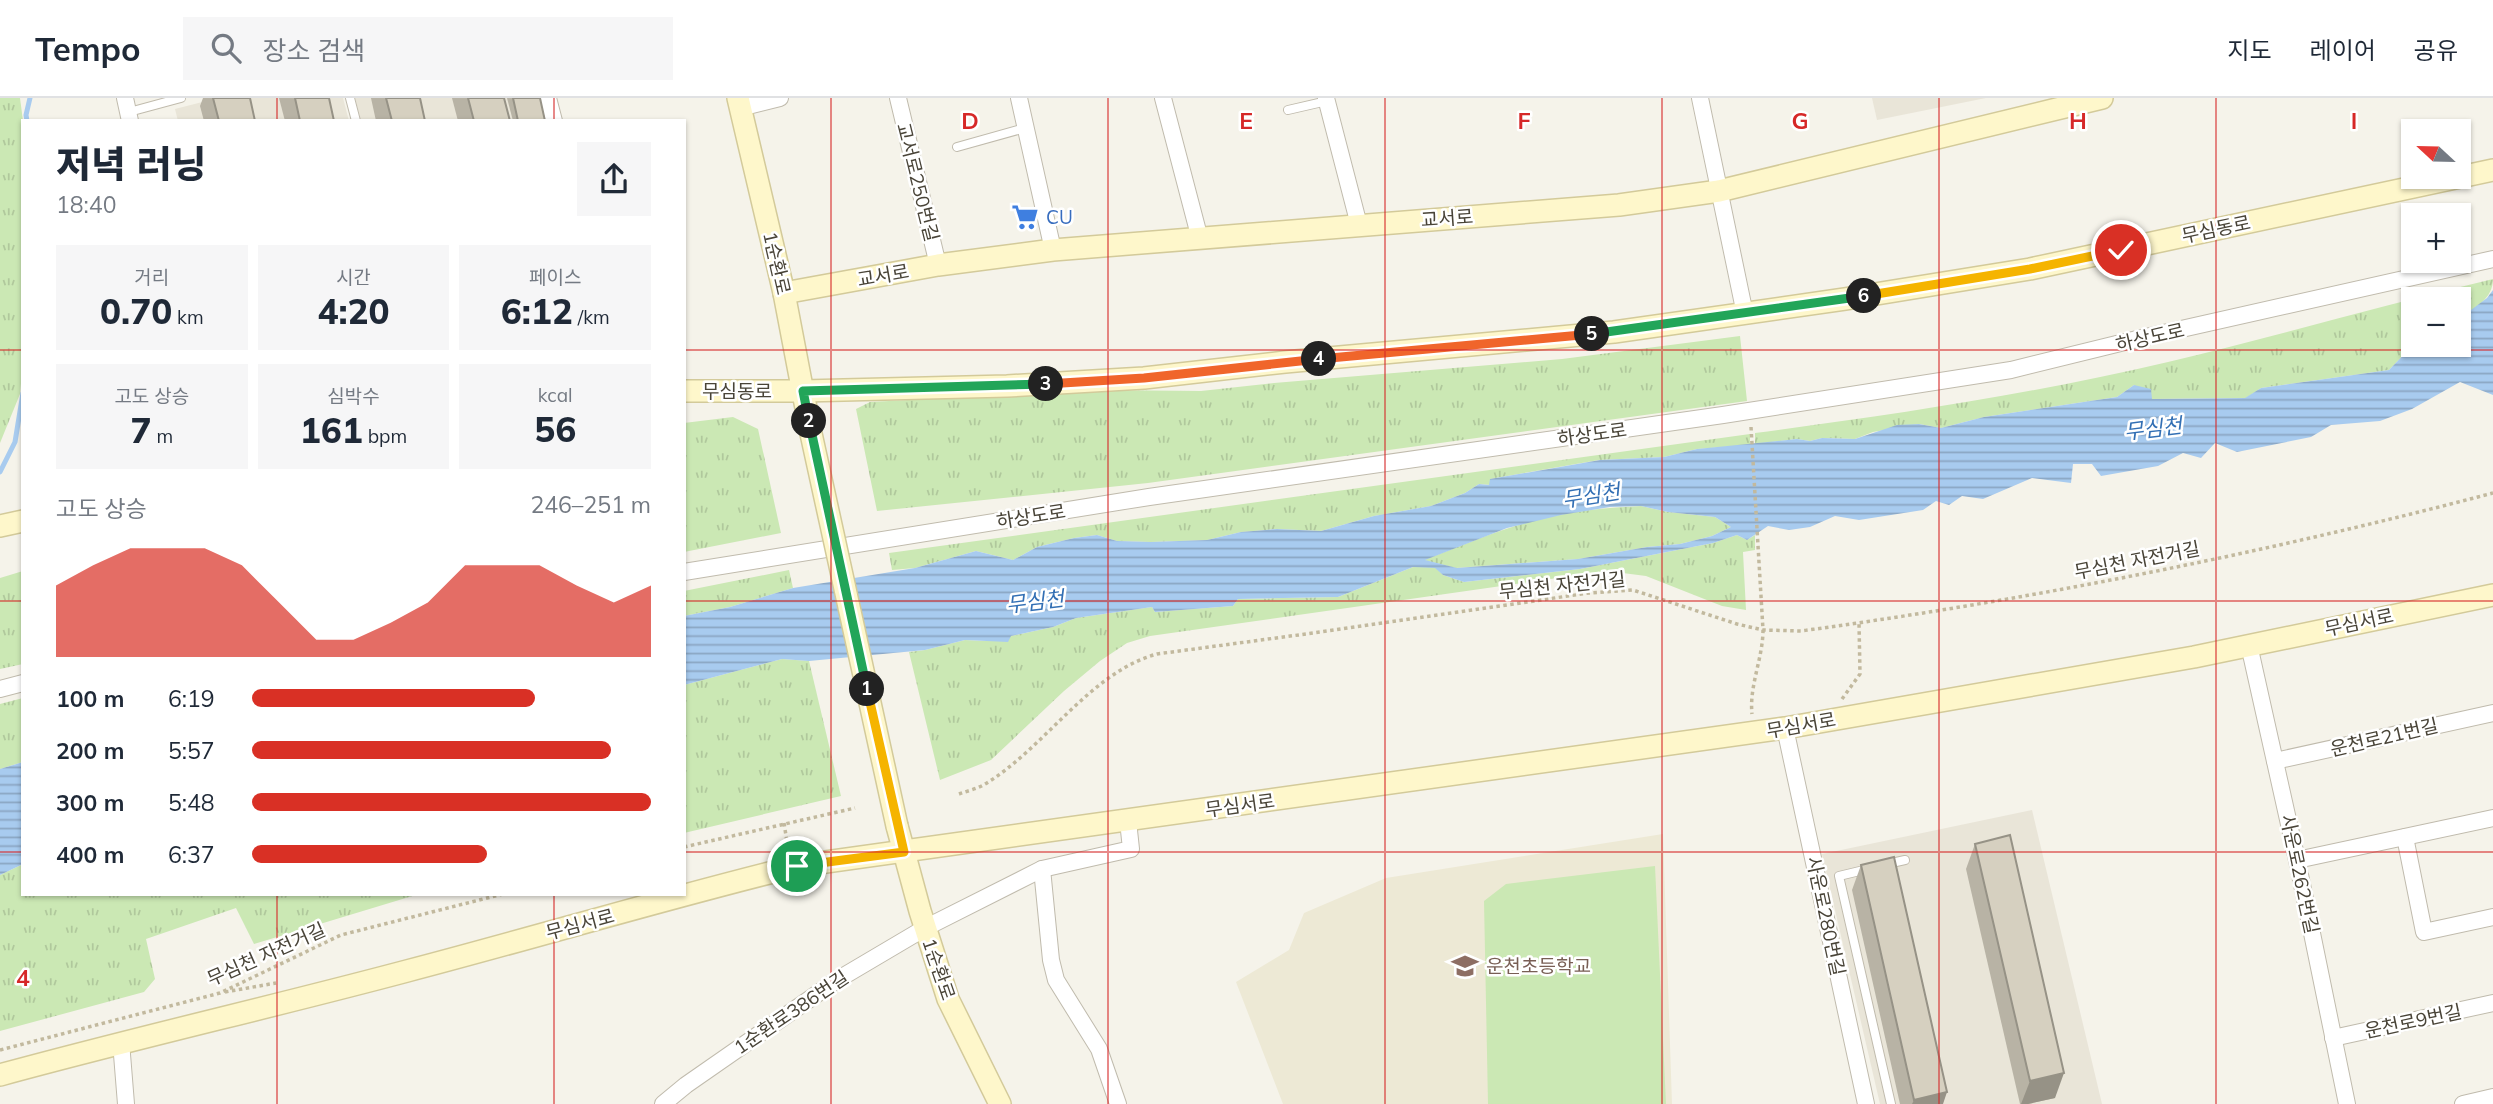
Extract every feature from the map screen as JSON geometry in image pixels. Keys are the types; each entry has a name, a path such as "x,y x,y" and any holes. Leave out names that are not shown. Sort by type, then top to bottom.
{"street":[{"path":"548,98 553,119"},
{"path":"739,103 780,98"},
{"name":"교서로250번길","path":"898,98 938,265"},
{"path":"1019,98 1052,250"},
{"path":"1163,98 1200,239"},
{"path":"1700,98 1745,314"},
{"name":"교서로","path":"784,293 938,265 1052,250 1619,205 1719,191 2067,102 2102,98"},
{"path":"1326,99 1359,225"},
{"name":"1순환로","path":"739,103 784,293 810,429 897,826 948,999 1000,1104"},
{"name":"무심동로","path":"686,391 1007,386 1144,378 1285,362 1614,332 2030,269 2493,170"},
{"name":"하상도로","path":"686,572 1163,495 1709,417 2011,370 2493,259"},
{"path":"0,526 21,521"},
{"name":"무심서로","path":"686,895 797,866 1785,728 2096,675 2493,594"},
{"name":"사운로262번길","path":"2249,645 2276,761 2347,1104"},
{"path":"0,689 21,684"},
{"name":"운천로21번길","path":"2276,761 2493,713"},
{"name":"사운로280번길","path":"1785,728 1866,1104"},
{"path":"2297,860 2493,818"},
{"name":"1순환로386번길","path":"663,1104 685,1085 837,980 925,928 1042,869 1131,849 1128,821"},
{"path":"2405,837 2424,932 2493,917"},
{"path":"1042,869 1051,960 1056,980 1099,1049 1118,1104"},
{"name":"무심서로","path":"0,1075 406,971 681,896"},
{"name":"운천로9번길","path":"2333,1038 2493,1003"},
{"path":"121,1042 127,1104"},
{"path":"2463,1104 2493,1097"}],"lane":[{"path":"128,110 181,98"},
{"path":"350,98 355,119"},
{"path":"1288,110 1326,99"},
{"path":"957,147 1025,128"},
{"path":"1891,1104 1839,876 1905,860"}],"path":[{"path":"1751,428 1763,630 1751,708 1754,733"},
{"name":"무심천 자전거길","path":"959,794 984,785 1011,764 1113,674 1139,658 1157,654 1589,593 1633,590 1710,617 1763,630 1801,631 2146,575 2381,523 2493,493"},
{"path":"1827,721 1860,674 1859,623"},
{"path":"686,846 784,822 855,808"},
{"path":"784,822 788,848"},
{"name":"무심천 자전거길","path":"0,1051 220,992 341,935 495,896"}],"shaded area":[{"path":"218,98 343,98 348,119 178,119 175,109"},
{"path":"355,98 540,98 545,119 360,119"},
{"path":"1872,98 1986,98 1877,120"},
{"path":"2032,810 2102,1104 1880,1104 1822,854"},
{"name":"운천초등학교","path":"1663,834 1672,1104 1283,1104 1236,982 1289,950 1304,913 1386,878"}],"green space":[{"path":"0,98 20,98 23,119 21,383 20,394 0,443"},
{"path":"2493,279 2486,298 2471,311 2471,287 2461,287"},
{"path":"2401,302 2401,357 2389,370 2261,388 2246,398 2152,399 2134,385 2117,397 1984,417 1941,428 1919,424 1873,432 1855,439 1797,439 1755,444 1755,433 1962,403 2117,374"},
{"path":"1740,336 1747,401 1148,483 877,511 856,409 870,402 1099,390 1201,391 1562,359"},
{"path":"733,417 758,429 781,533 686,552 686,423"},
{"path":"1750,434 1750,445 1697,449 1664,457 1599,460 1490,479 1490,485 1479,484 1465,493 1431,506 1374,516 1321,531 1277,529 1241,532 1207,540 1151,542 1117,541 1097,535 1037,547 1013,560 976,551 915,568 892,570 889,553"},
{"path":"1641,506 1715,517 1731,527 1712,536 1680,544 1578,559 1456,568 1423,560 1538,519 1590,510"},
{"path":"1737,535 1747,540 1755,535 1755,550 1743,552 1746,610 1722,606 1646,576 1607,571 1150,636 1127,643 1064,691 991,760 940,780 909,652 965,640 985,641 1053,627 1076,618 1152,607 1155,612 1233,606 1238,599 1338,597 1413,567 1435,567 1443,575 1464,582 1580,569 1713,543"},
{"path":"789,570 793,588 730,607 686,616 686,591"},
{"path":"21,572 21,664 0,669 0,578"},
{"path":"782,659 809,661 841,796 686,833 686,684"},
{"path":"21,699 21,763 0,769 0,704"},
{"path":"21,865 21,896 412,896 254,944 236,908 146,939 155,979 144,992 0,1031 0,875"},
{"path":"1655,866 1666,1104 1488,1104 1484,901 1506,884"}],"water":[{"name":"무심천","path":"2493,290 2493,395 2460,382 2412,409 2380,421 2331,425 2311,437 2237,452 2215,443 2201,458 2183,453 2158,466 2101,476 2092,464 2073,464 2071,483 2032,478 1983,499 1962,496 1949,505 1936,501 1923,510 1859,520 1835,516 1810,527 1789,530 1768,526 1747,540 1737,535 1713,543 1580,569 1464,582 1443,575 1435,568 1413,567 1338,597 1238,599 1233,606 1155,612 1152,607 1076,618 1053,627 1011,636 1008,642 965,640 925,650 809,661 782,659 686,684 686,616 730,607 793,588 915,568 976,551 1013,560 1037,547 1097,535 1117,541 1151,542 1207,540 1241,532 1277,529 1321,531 1374,516 1431,506 1465,493 1479,484 1489,485 1490,479 1600,460 1664,457 1697,449 1797,439 1855,439 1897,425 1919,424 1941,428 1984,417 2117,397 2134,385 2151,389 2152,399 2245,398 2261,388 2389,370 2401,357 2471,357 2471,310","holes":["1641,506 1715,517 1731,527 1712,536 1680,544 1578,559 1457,568 1425,560 1507,528 1610,507"]},
{"path":"21,763 21,865 0,875 0,769"}],"building":[{"path":"213,98 250,98 255,119 218,119"},
{"path":"295,98 329,98 334,119 300,119"},
{"path":"386,98 420,98 425,119 391,119"},
{"path":"468,98 504,98 509,119 473,119"},
{"path":"513,98 540,98 545,119 518,119"},
{"path":"2010,835 2064,1073 2030,1081 1975,844"},
{"path":"1894,857 1947,1092 1914,1100 1861,865"}],"waterway":[{"path":"27,119 30,98"},
{"path":"0,472 15,442 21,405"}],"place":[{"name":"CU","path":"1025,217"},
{"name":"운천초등학교","path":"1465,966"}],"route":[{"path":"797,866 904,852 803,391 1007,386 1144,378 1285,362 1614,332 1845,299 2030,269 2121,250"}]}
